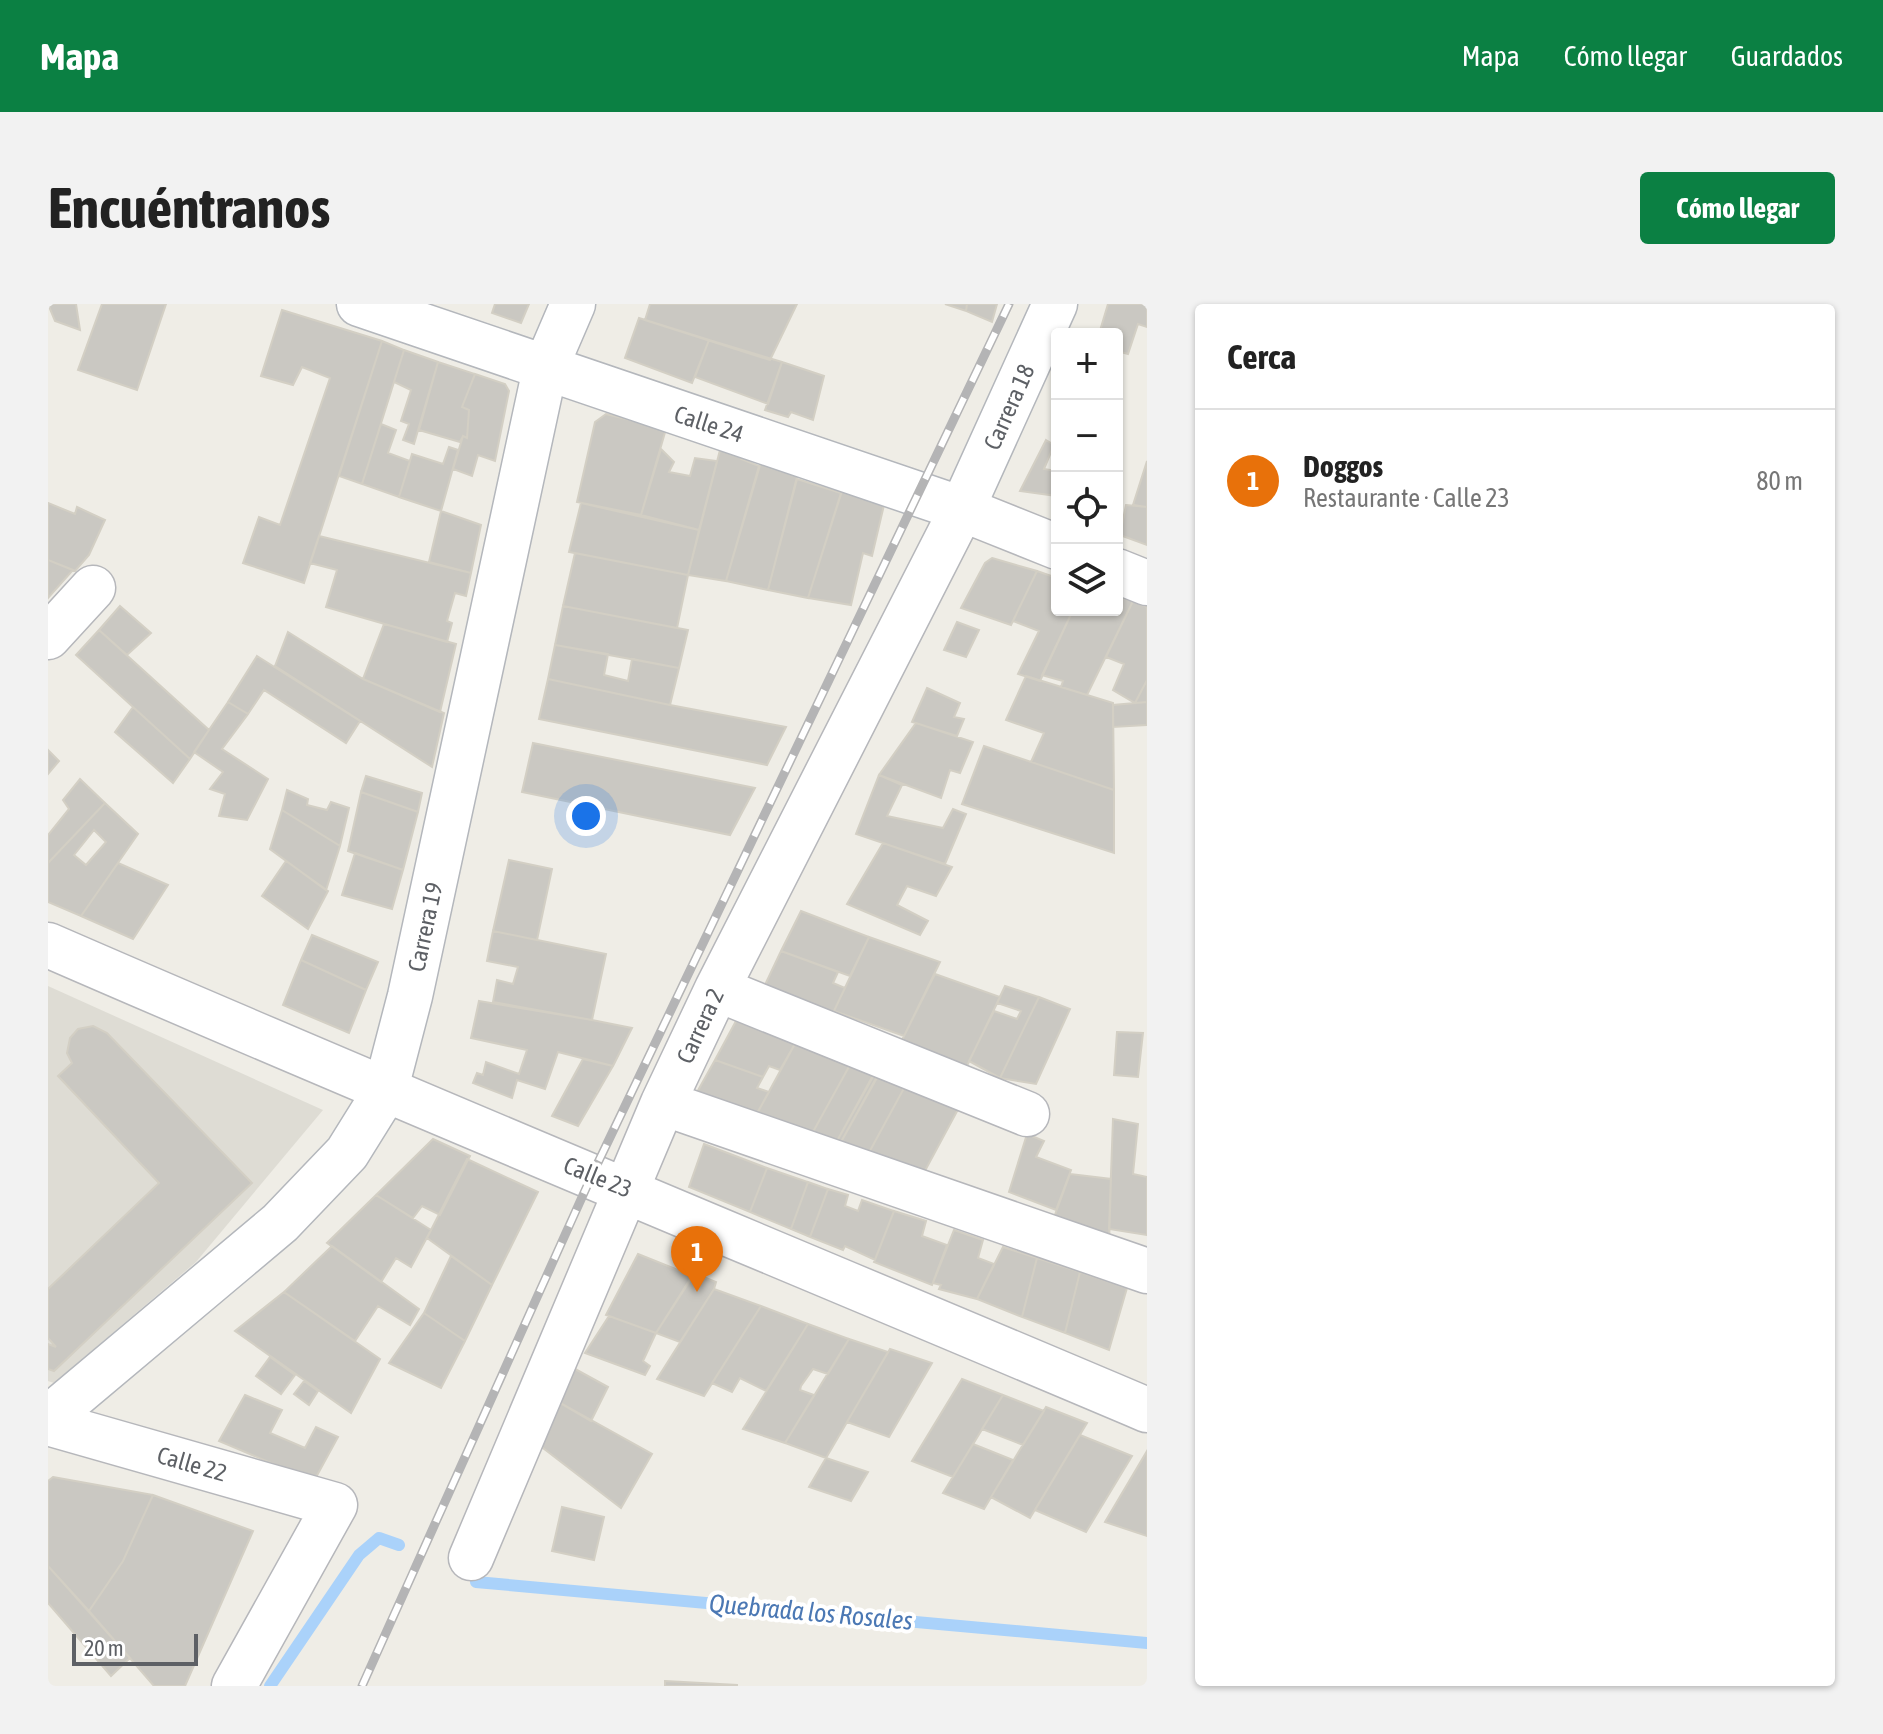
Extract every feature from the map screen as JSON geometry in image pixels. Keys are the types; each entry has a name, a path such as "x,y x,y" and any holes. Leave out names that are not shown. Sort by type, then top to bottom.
{"street":[{"name":"Calle 24","path":"359,304 962,509 1051,545"},
{"name":"Carrera 19","path":"48,1421 280,1223 347,1153 385,1092 414,981 545,369 573,304"},
{"name":"Carrera 18","path":"962,509 1055,304"},
{"name":"Carrera 2","path":"471,1558 663,1103 717,989 962,509"},
{"path":"1123,573 1147,583"},
{"path":"48,637 93,588"},
{"name":"Calle 23","path":"48,945 385,1092 625,1189 1147,1410"},
{"path":"717,989 1027,1114"},
{"path":"663,1103 1147,1271"},
{"name":"Calle 22","path":"48,1421 335,1505 234,1686"}],"shaded area":[{"path":"48,986 323,1110 196,1262 54,1383 48,1381"}],"building":[{"path":"48,304 76,304 80,330 55,321"},
{"path":"102,304 166,304 137,390 78,370"},
{"path":"495,304 529,304 521,323 492,313"},
{"path":"650,304 797,304 770,360 645,320"},
{"path":"945,304 967,304 966,311"},
{"path":"967,304 997,304 992,322 966,311"},
{"path":"1108,304 1147,304 1147,327 1138,324 1128,354 1123,353 1123,328 1101,328"},
{"path":"282,310 382,341 304,583 243,563 259,517 280,525 330,378 302,367 293,385 261,376"},
{"path":"639,318 709,340 692,383 625,358"},
{"path":"709,340 782,362 768,404 695,377"},
{"path":"382,341 404,350 362,484 339,476"},
{"path":"404,350 438,362 414,444 403,440 409,424 401,421 411,390 394,382"},
{"path":"438,362 475,374 462,407 469,410 467,438 463,436 460,442 419,430"},
{"path":"782,362 824,376 813,420 791,412 788,417 765,410"},
{"path":"475,374 505,384 509,391 495,461 478,455 472,476 453,469 463,436 467,438 469,410 462,407"},
{"path":"606,414 666,429 641,515 577,502 595,422"},
{"path":"381,424 396,430 388,453 410,461 399,497 362,484"},
{"path":"1046,440 1051,443 1044,469 1051,470 1051,495 1020,491"},
{"path":"721,446 743,453 741,459 759,466 726,581 688,575"},
{"path":"449,447 458,450 441,511 399,497 412,454 443,464"},
{"path":"661,449 674,462 669,472 690,476 695,458 717,461 699,530 641,515"},
{"path":"1147,461 1147,507 1133,505"},
{"path":"761,462 798,473 768,590 726,581"},
{"path":"797,479 841,493 808,598 768,590"},
{"path":"842,491 884,505 872,556 863,553 851,605 808,598"},
{"path":"48,503 75,514 77,507 105,520 89,555 75,571 48,560"},
{"path":"581,503 699,530 688,575 569,552"},
{"path":"1126,505 1147,507 1147,545 1123,536"},
{"path":"441,511 481,525 471,573 429,562"},
{"path":"319,536 471,573 466,596 455,593 447,621 452,623 447,642 326,607 337,570 310,563"},
{"path":"575,553 688,575 677,628 563,606"},
{"path":"992,558 1037,571 1011,625 961,608 985,563"},
{"path":"48,560 73,570 48,598"},
{"path":"1037,571 1051,576 1051,616 1070,616 1040,681 1018,674 1039,631 1013,621"},
{"path":"1123,598 1133,601 1087,695 1061,687 1063,681 1042,675 1070,616 1123,616"},
{"path":"1133,601 1147,607 1147,680 1135,703 1113,690 1124,664 1106,657"},
{"path":"120,606 151,633 127,655 99,630"},
{"path":"563,606 688,630 679,668 555,645"},
{"path":"957,622 979,630 966,657 944,650"},
{"path":"384,624 456,644 440,712 363,679"},
{"path":"99,630 209,730 190,759 76,655"},
{"path":"288,632 363,679 444,713 432,767 275,666"},
{"path":"555,645 608,654 604,675 628,681 632,659 679,668 670,705 548,679"},
{"path":"257,656 360,721 346,743 264,690 248,714 228,702"},
{"path":"1026,676 1113,703 1114,790 1031,762 1044,733 1006,720"},
{"path":"548,679 786,727 767,765 539,719"},
{"path":"1147,680 1147,702 1135,703"},
{"path":"927,688 960,703 954,717 964,719 957,736 912,722"},
{"path":"228,702 248,714 222,749 268,779 247,820 219,816 225,794 210,789 223,772 194,752"},
{"path":"1147,702 1147,725 1113,727 1113,705"},
{"path":"133,707 190,759 173,783 115,732"},
{"path":"916,723 973,742 960,773 950,770 941,798 879,775"},
{"path":"533,743 755,788 730,835 522,792"},
{"path":"984,746 1114,790 1114,853 962,804"},
{"path":"48,750 59,761 48,774"},
{"path":"879,775 902,785 887,816 943,828 953,809 966,814 945,864 856,834"},
{"path":"366,776 422,793 418,812 361,792"},
{"path":"80,779 105,803 48,863 48,835 69,809 63,800"},
{"path":"287,790 308,799 307,805 327,810 331,802 349,808 340,846 282,810"},
{"path":"361,792 418,812 403,870 348,851"},
{"path":"105,803 138,834 81,916 48,902 48,863","holes":["94,830 106,842 86,865 74,855"]},
{"path":"282,810 340,846 326,890 270,849"},
{"path":"883,843 952,867 936,896 907,886 897,905 928,921 920,935 847,904"},
{"path":"355,853 403,870 392,909 342,895"},
{"path":"509,860 552,869 537,940 493,931"},
{"path":"286,861 328,891 308,929 262,896"},
{"path":"118,863 168,885 133,939 81,916"},
{"path":"801,911 869,937 850,976 781,951"},
{"path":"493,931 606,954 592,1020 493,1002 497,980 513,984 518,967 487,961"},
{"path":"312,935 378,962 366,990 301,960"},
{"path":"869,937 940,962 904,1036 834,1011"},
{"path":"781,951 838,972 833,983 845,988 832,1015 763,989"},
{"path":"301,960 366,990 349,1033 283,1005"},
{"path":"935,974 1000,997 966,1068 901,1042"},
{"path":"1005,986 1039,997 1000,1078 969,1061 994,1011 1017,1019 1021,1011 997,1003"},
{"path":"1039,997 1070,1009 1036,1084 1000,1078"},
{"path":"479,1001 632,1028 613,1066 558,1052 545,1089 517,1080 512,1098 473,1083 477,1073 483,1075 486,1062 519,1074 527,1050 471,1038"},
{"path":"736,1021 796,1042 780,1070 769,1066 763,1077 715,1060"},
{"path":"93,1026 107,1033 252,1183 54,1371 48,1369 48,1344 56,1347 48,1338 48,1289 159,1183 58,1076 72,1063 67,1053 70,1038 78,1029"},
{"path":"1117,1032 1143,1033 1138,1077 1114,1075"},
{"path":"796,1042 851,1063 808,1141 753,1121"},
{"path":"583,1059 613,1066 578,1126 552,1116"},
{"path":"715,1060 763,1077 757,1088 769,1092 751,1124 691,1103"},
{"path":"851,1063 879,1066 832,1150 808,1141"},
{"path":"883,1067 909,1079 866,1158 836,1151"},
{"path":"876,1070 880,1071 836,1151 832,1150"},
{"path":"909,1079 962,1102 919,1182 866,1158"},
{"path":"1113,1119 1138,1124 1133,1174 1147,1177 1147,1235 1109,1229"},
{"path":"1027,1134 1044,1141 1036,1157 1071,1170 1056,1210 1009,1192"},
{"path":"433,1139 470,1156 440,1215 422,1206 413,1218 376,1195"},
{"path":"704,1144 767,1168 750,1212 689,1187"},
{"path":"467,1159 538,1192 492,1285 427,1238"},
{"path":"767,1168 808,1182 791,1229 750,1212"},
{"path":"1070,1174 1111,1179 1109,1244 1049,1231"},
{"path":"808,1182 828,1189 810,1237 791,1229"},
{"path":"828,1189 848,1195 845,1206 858,1211 862,1200 894,1211 875,1260 845,1246 843,1250 810,1237"},
{"path":"376,1195 431,1230 411,1267 396,1258 381,1282 327,1243"},
{"path":"894,1211 926,1221 922,1236 947,1245 932,1285 874,1262"},
{"path":"954,1230 983,1240 978,1258 994,1264 977,1299 939,1289 941,1285 933,1283"},
{"path":"332,1246 419,1309 410,1325 378,1306 355,1341 284,1292"},
{"path":"1003,1247 1037,1258 1022,1317 977,1299"},
{"path":"638,1254 693,1276 656,1333 606,1315"},
{"path":"451,1256 492,1285 465,1341 424,1313"},
{"path":"1037,1258 1080,1272 1065,1333 1022,1317"},
{"path":"1080,1272 1127,1288 1109,1350 1065,1333"},
{"path":"694,1273 716,1282 714,1289 680,1342 656,1333"},
{"path":"714,1289 761,1306 704,1396 657,1379"},
{"path":"284,1292 380,1359 351,1413 235,1331"},
{"path":"761,1306 808,1324 766,1391 740,1378 732,1392 712,1383"},
{"path":"424,1313 465,1341 441,1388 389,1363"},
{"path":"609,1316 656,1333 643,1361 650,1366 645,1375 585,1353"},
{"path":"808,1324 849,1339 828,1374 813,1369 801,1386 800,1390 814,1395 785,1443 743,1429"},
{"path":"849,1339 888,1352 826,1458 785,1443"},
{"path":"890,1349 932,1363 889,1437 847,1422"},
{"path":"270,1357 295,1375 281,1394 256,1376"},
{"path":"566,1364 608,1387 591,1421 548,1396"},
{"path":"962,1379 1003,1395 953,1477 912,1461"},
{"path":"304,1381 318,1391 309,1405 294,1394"},
{"path":"245,1395 282,1410 270,1433 305,1448 316,1427 338,1437 314,1481 219,1441"},
{"path":"1003,1395 1044,1411 1023,1445 982,1429"},
{"path":"548,1396 652,1454 621,1508 526,1435"},
{"path":"1046,1407 1087,1423 1030,1518 991,1497"},
{"path":"1080,1435 1132,1456 1086,1532 1035,1510"},
{"path":"973,1444 1013,1460 984,1509 943,1493"},
{"path":"1147,1451 1147,1536 1105,1522"},
{"path":"826,1458 868,1472 851,1501 809,1487"},
{"path":"53,1477 153,1495 123,1561 89,1611 48,1566 48,1481"},
{"path":"153,1495 253,1531 185,1686 154,1686 89,1611 123,1561"},
{"path":"562,1507 604,1517 594,1560 552,1551"},
{"path":"48,1566 130,1658 111,1676 48,1603"},
{"path":"665,1681 737,1685 737,1686 665,1686"}],"waterway":[{"name":"Quebrada los Rosales","path":"270,1686 359,1555 379,1538 399,1545"},
{"name":"Quebrada los Rosales","path":"476,1582 1147,1643"}],"railway":[{"path":"362,1686 592,1175 1009,304"}],"place":[{"name":"Doggos","path":"697,1292"}]}
